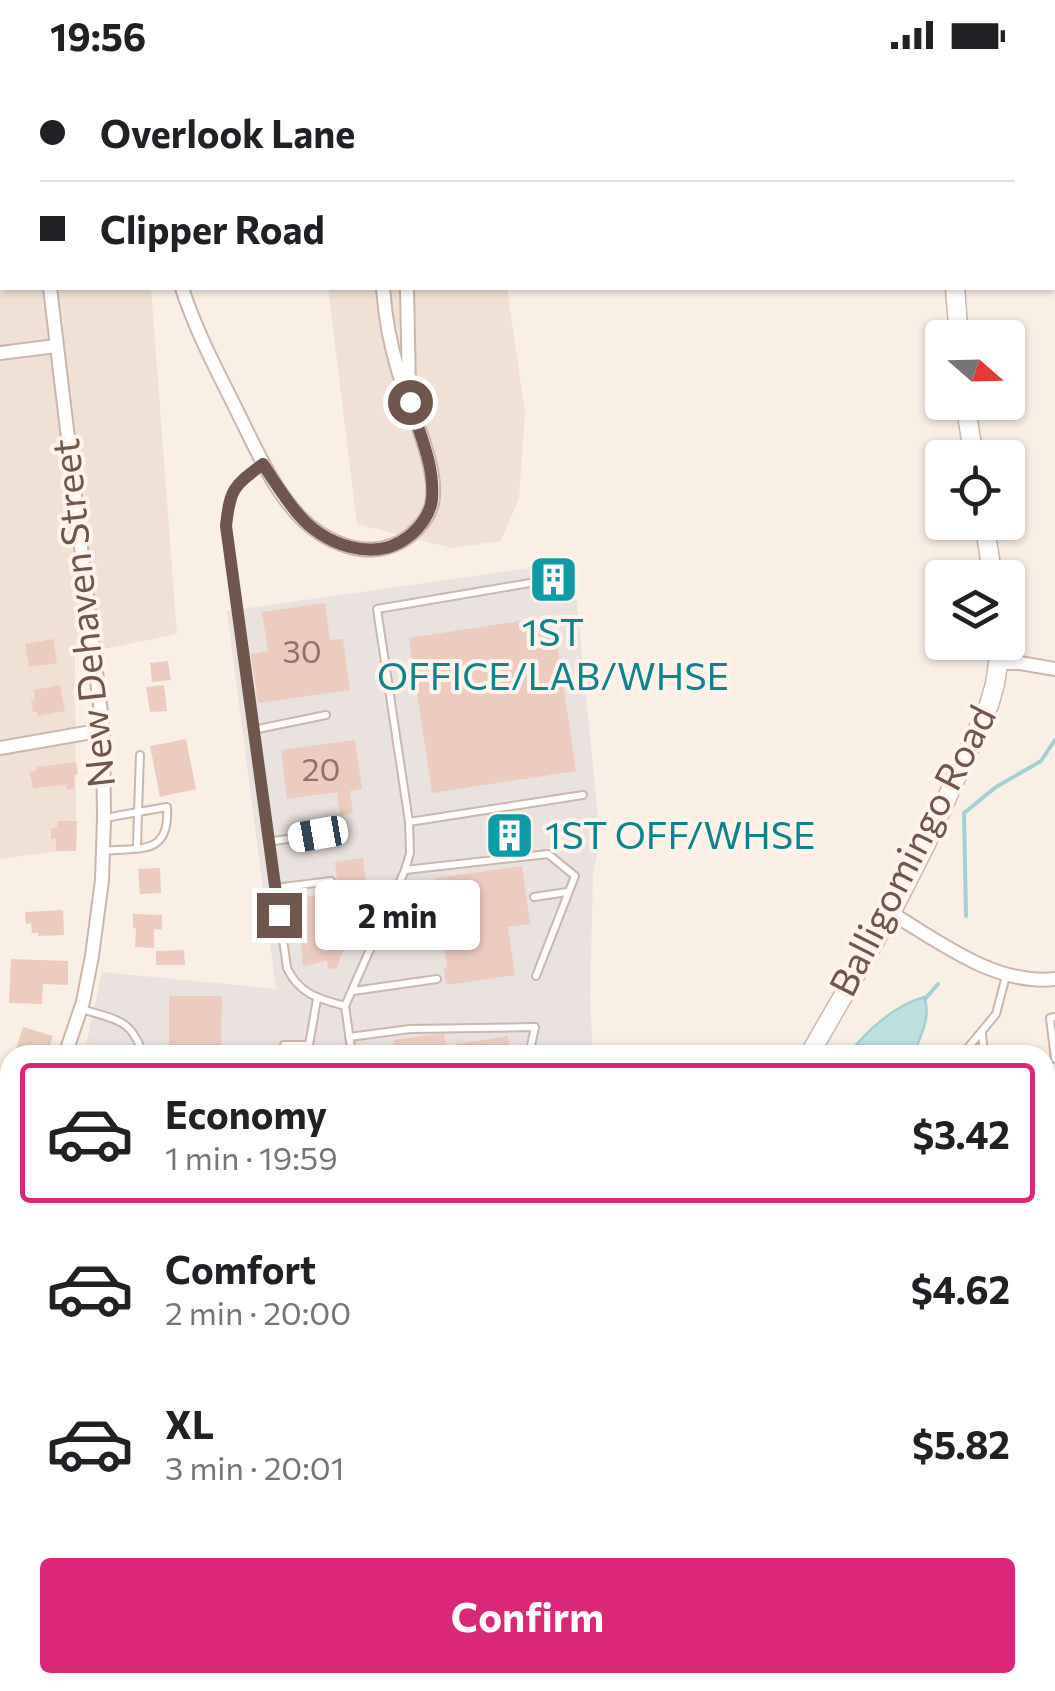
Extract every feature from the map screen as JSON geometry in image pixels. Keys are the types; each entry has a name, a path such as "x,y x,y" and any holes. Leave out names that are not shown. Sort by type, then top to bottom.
{"street":[{"name":"New Dehaven Street","path":"50,290 103,730 103,851 92,956 68,1045"},
{"path":"183,290 193,323 263,464 300,517 336,543 378,550 411,534 424,520 432,502 430,466 398,371 383,290"},
{"path":"407,290 410,402"},
{"path":"955,290 958,320"},
{"path":"0,353 56,346"},
{"name":"Balligomingo Road","path":"815,1045 926,844 989,705 999,660"},
{"path":"999,663 1055,669"},
{"path":"0,748 103,730"},
{"path":"891,913 1006,976 1024,980 1055,978"}],"lane":[{"path":"263,464 235,486 226,526 287,968 302,990 345,1006"},
{"path":"350,1045 345,1006 410,854 409,822 376,609 536,582"},
{"path":"252,730 326,715"},
{"path":"137,848 140,756"},
{"path":"409,822 583,795"},
{"path":"103,851 147,847 160,840 168,827 167,807 104,818"},
{"path":"268,842 318,834"},
{"path":"405,870 548,854 575,876 536,976"},
{"path":"275,888 330,881"},
{"path":"534,897 568,892"},
{"path":"971,1045 996,1014 1006,976"},
{"path":"352,991 436,979"},
{"path":"284,1045 309,1045 317,998"},
{"path":"81,1008 127,1024 139,1045"},
{"path":"1053,1045 1050,1018 1055,1018"},
{"path":"349,1036 410,1029 536,1026 531,1045"},
{"path":"982,1032 983,1045"}],"shaded area":[{"path":"0,290 151,290 177,634 75,655 76,849 0,859"},
{"path":"328,290 507,290 525,413 519,498 501,541 452,548 357,524"},
{"path":"573,562 600,839 593,873 592,1045 86,1045 102,972 276,989 227,611"}],"water":[{"path":"924,997 926,1019 917,1045 857,1045 882,1020"}],"building":[{"name":"1ST OFFICE/LAB/WHSE","path":"542,560 547,560 548,565 559,564 563,592 546,594"},
{"path":"325,603 330,640 343,639 350,690 258,703 251,654 268,651 262,612"},
{"path":"553,616 576,771 432,793 409,638"},
{"path":"53,639 57,663 29,667 25,644"},
{"path":"168,661 171,680 152,682 150,663"},
{"path":"60,685 65,711 37,716 31,701 35,700 34,690"},
{"path":"164,685 167,711 150,712 146,687"},
{"path":"186,739 196,789 160,797 150,746"},
{"path":"355,740 362,789 350,791 353,813 340,815 337,792 287,799 281,750"},
{"path":"76,762 75,788 33,788 30,772 37,767"},
{"name":"1ST OFF/WHSE","path":"512,820 516,850 507,852 503,821"},
{"path":"57,821 77,821 76,851 56,851 51,829 57,827"},
{"path":"363,858 367,890 349,893 353,922 337,968 328,969 327,961 303,966 297,898 338,893 335,862"},
{"path":"522,866 530,924 508,927 515,975 446,985 435,878"},
{"path":"160,868 161,893 140,894 138,869"},
{"path":"63,910 64,935 38,936 32,933 31,923 26,924 25,912"},
{"path":"133,914 162,915 162,930 154,929 154,948 135,947"},
{"path":"184,950 185,965 156,965 156,951"},
{"path":"11,959 68,961 68,985 43,984 42,1004 9,1003"},
{"path":"169,996 222,996 221,1045 169,1045"},
{"path":"23,1027 53,1036 50,1045 17,1045"},
{"path":"444,1033 446,1045 395,1045 394,1040"},
{"path":"508,1036 509,1045 452,1045"}],"waterway":[{"path":"966,916 964,813 996,787 1041,761 1055,740"},
{"path":"925,999 938,984"}],"place":[{"name":"1ST OFFICE/LAB/WHSE","path":"553,579"},
{"name":"1ST OFF/WHSE","path":"510,836"}],"route":[{"path":"279,915 226,526 228,504 235,486 263,464 300,517 336,543 378,550 397,544 424,520 432,502 430,466 410,402"}]}
